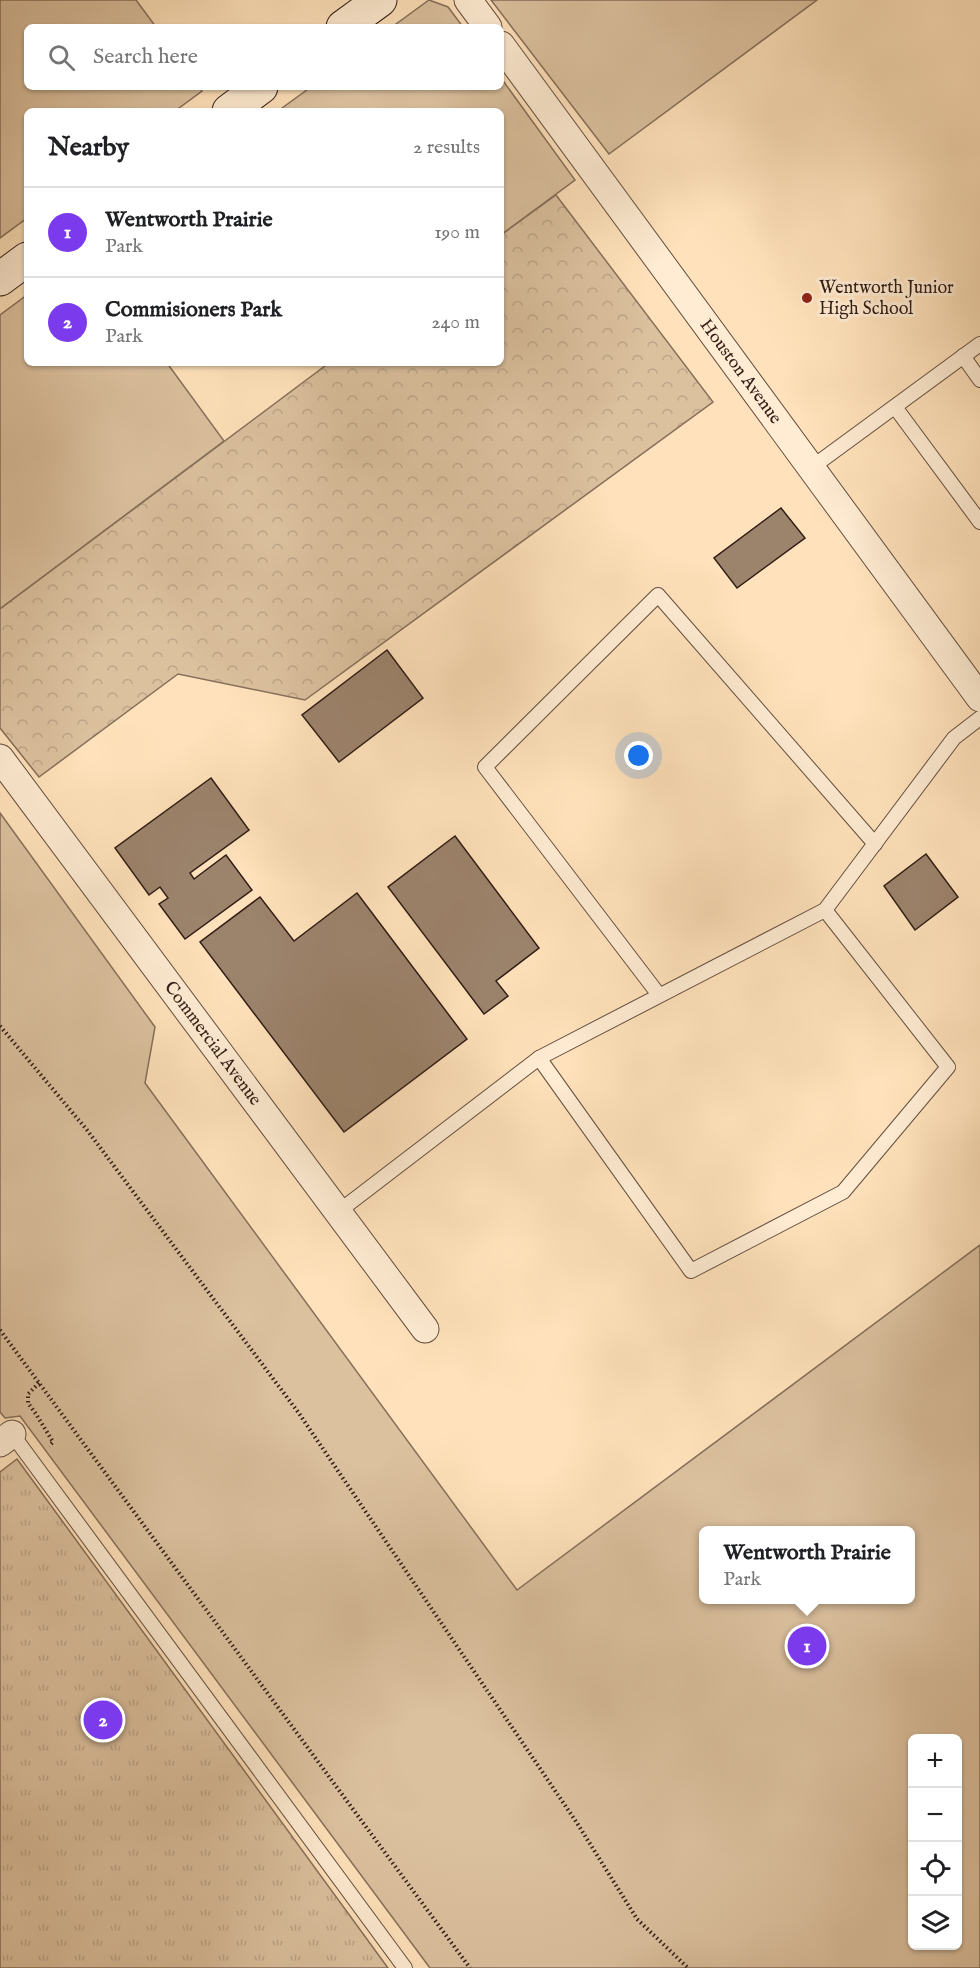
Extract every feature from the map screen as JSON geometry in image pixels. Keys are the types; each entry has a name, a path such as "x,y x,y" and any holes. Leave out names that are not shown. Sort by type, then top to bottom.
{"main road":[{"path":"347,24 380,0"},
{"path":"233,108 257,90"},
{"path":"0,279 24,261"}],"street":[{"path":"468,0 486,24"},
{"name":"Houston Avenue","path":"504,49 980,698"},
{"name":"Commercial Avenue","path":"0,758 425,1329"}],"lane":[{"path":"811,468 980,344"},
{"path":"963,356 980,380"},
{"path":"895,406 980,522"},
{"path":"659,995 485,768 658,595 875,844"},
{"path":"338,1212 539,1058 825,910 954,738 980,718"},
{"path":"539,1058 691,1271 843,1192 948,1067 825,910"},
{"path":"6,1438 405,1968"}],"path":[{"path":"0,1026 87,1130 298,1412 571,1814 637,1919 688,1968"},
{"path":"0,1330 470,1968"}],"green space":[{"path":"0,0 136,0 154,24 24,24 24,90 202,91 179,108 24,108 24,220 0,238"},
{"path":"429,0 448,7 461,24 396,24"},
{"path":"491,0 817,0 609,154"},
{"path":"504,82 575,180 504,233 504,108 282,108 307,90 504,90"},
{"path":"556,195 713,402 305,700 178,674 39,777 0,728 0,609 325,366 504,366 504,233"},
{"path":"24,297 24,366 169,366 224,441 0,609 0,315"},
{"path":"0,813 155,1027 145,1083 517,1590 980,1245 980,1968 430,1968 20,1416 5,1418 0,1412"},
{"path":"17,1459 388,1968 0,1968 0,1472"}],"building":[{"path":"781,508 805,538 737,588 714,558"},
{"path":"387,650 423,698 339,762 302,715"},
{"path":"211,778 249,830 190,873 194,879 226,855 252,890 185,939 159,904 168,898 160,887 149,895 115,848"},
{"path":"455,836 539,948 496,981 508,996 484,1014 388,887"},
{"path":"926,854 958,897 915,930 884,886"},
{"path":"357,893 467,1039 344,1132 200,942 260,897 294,941"}],"place":[{"name":"Wentworth Junior High School","path":"807,298"},
{"name":"Wentworth Prairie","path":"807,1646"},
{"name":"Commisioners Park","path":"103,1720"}]}
